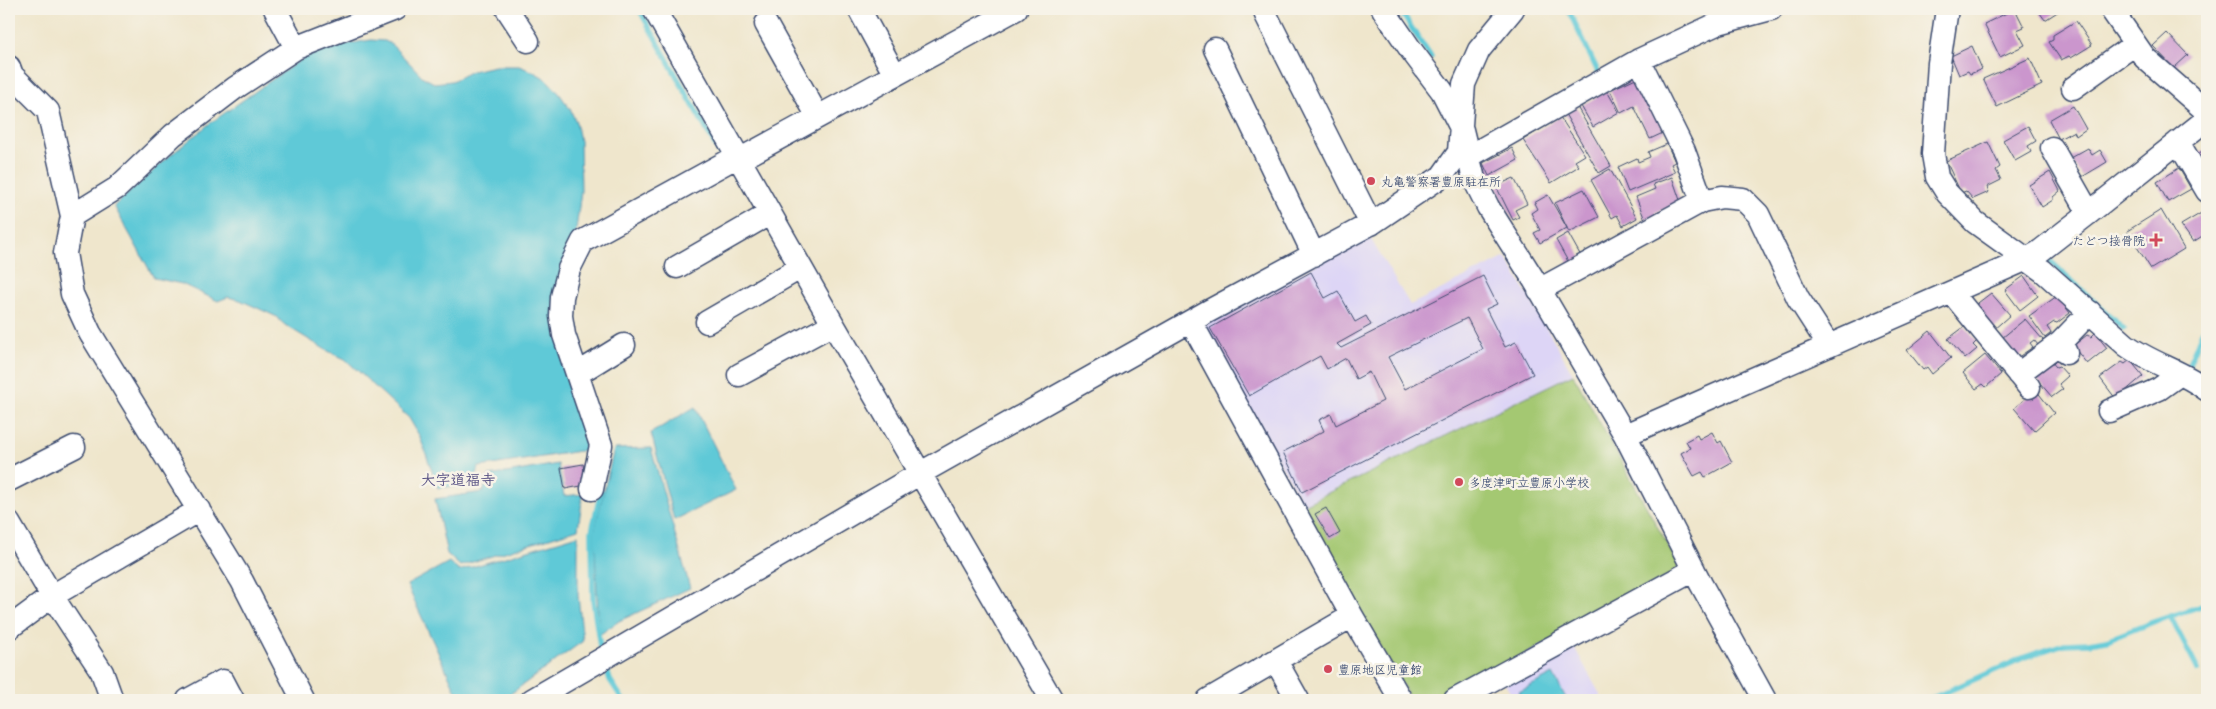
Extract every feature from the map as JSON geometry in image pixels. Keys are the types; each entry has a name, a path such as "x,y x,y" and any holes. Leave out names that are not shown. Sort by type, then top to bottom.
{"street":[{"path":"275,9 296,48"},
{"path":"72,216 116,188 173,134 235,88 296,48 394,9"},
{"path":"507,9 528,41"},
{"path":"654,9 800,268 1052,700"},
{"path":"859,9 892,70"},
{"path":"592,489 601,445 564,335 561,316 562,297 570,269 583,241 736,156 748,155 818,117 892,70 1016,9"},
{"path":"1383,9 1410,50 1442,91 1462,130 1474,179 1488,207 1625,435 1694,570 1765,700"},
{"path":"532,700 919,474 1371,224 1442,176 1459,152 1464,84 1479,50 1513,9"},
{"path":"1468,157 1639,60 1719,23 1772,9"},
{"path":"1946,9 1940,63 1934,154 1937,177 1947,193 1975,222 2027,259 2074,297 2141,356 2194,380 2207,390"},
{"path":"2111,9 2145,58 2207,112"},
{"path":"1266,15 1371,224"},
{"path":"766,24 818,117"},
{"path":"2074,88 2135,44"},
{"path":"1215,49 1314,255"},
{"path":"1639,60 1684,151 1702,202"},
{"path":"9,67 12,75 48,111 72,216 64,253 72,294 90,333 242,581 303,700"},
{"path":"1625,435 2027,259 2039,252 2207,119"},
{"path":"2178,142 2207,191"},
{"path":"2052,148 2089,213"},
{"path":"1539,290 1702,202 1722,196 1743,199 1758,214 1798,298 1829,346"},
{"path":"677,267 769,214"},
{"path":"707,322 800,268"},
{"path":"1952,293 2023,380 2064,348 2090,312"},
{"path":"1191,322 1352,616 1401,700"},
{"path":"739,375 833,324"},
{"path":"577,374 624,345"},
{"path":"2109,411 2159,389 2180,374"},
{"path":"9,480 74,446"},
{"path":"9,628 52,596 198,510"},
{"path":"9,523 52,596 102,672 112,700"},
{"path":"1456,700 1694,570"},
{"path":"1208,700 1352,616"},
{"path":"1276,661 1298,700"},
{"path":"188,700 223,681 234,700"}],"shaded area":[{"name":"多度津町立豊原小学校","path":"1369,236 1410,305 1506,257 1678,564 1677,571 1566,632 1603,700 1514,700 1498,670 1442,700 1411,700 1204,325"}],"green space":[{"path":"1573,374 1678,564 1677,571 1442,700 1411,700 1299,507"}],"water":[{"path":"371,40 385,41 391,44 423,77 434,83 452,81 472,71 495,66 519,66 546,79 570,109 576,122 580,140 581,191 575,238 562,266 592,443 586,450 479,467 474,484 438,488 420,437 409,418 345,359 326,350 285,325 275,316 240,300 228,297 218,301 182,284 154,278 114,206 209,124 300,60 329,47"},
{"path":"695,407 736,490 674,520 651,433"},
{"path":"651,448 690,588 619,621 599,635 594,532 614,449"},
{"path":"558,464 564,496 583,494 578,529 460,566 447,554 435,499 483,492 489,476"},
{"path":"578,535 578,596 583,641 502,700 460,700 407,585 449,562 459,571"},
{"path":"1553,674 1567,700 1524,700 1519,692"}],"building":[{"path":"2015,9 2024,27 2017,30 2025,45 2000,57 1984,24"},
{"path":"2037,9 2062,9 2045,20"},
{"path":"2076,21 2092,45 2071,58 2069,56 2061,60 2049,42 2053,40 2053,35"},
{"path":"2167,33 2188,55 2174,68 2153,46"},
{"path":"1972,46 1982,69 1970,74 1968,71 1959,75 1951,56"},
{"path":"2030,58 2042,85 1997,107 1983,79"},
{"path":"1638,77 1665,132 1650,139 1634,106 1621,113 1610,90"},
{"path":"1607,91 1619,112 1593,127 1581,106"},
{"path":"2073,106 2086,129 2076,136 2074,131 2059,139 2049,120"},
{"path":"1577,107 1611,166 1599,173 1565,114"},
{"path":"1560,117 1585,155 1575,161 1579,166 1551,183 1523,140"},
{"path":"2028,126 2036,141 2028,146 2031,152 2015,161 2003,140"},
{"path":"1988,142 2000,167 1996,170 2001,180 1987,187 1989,192 1973,199 1966,191 1961,193 1946,161"},
{"path":"1667,144 1675,162 1671,164 1675,172 1628,192 1618,167 1637,158 1638,162 1650,157 1648,152"},
{"path":"1512,148 1518,160 1489,176 1483,163"},
{"path":"2088,148 2092,155 2100,150 2107,162 2082,177 2070,158"},
{"path":"2207,148 2207,173 2196,155"},
{"path":"2179,168 2191,189 2168,202 2157,182"},
{"path":"1610,169 1637,218 1623,226 1617,215 1612,218 1591,180"},
{"path":"2050,172 2060,191 2053,197 2053,200 2042,207 2029,185"},
{"path":"1672,177 1681,203 1656,212 1657,216 1645,220 1636,197 1655,189 1653,184"},
{"path":"1514,178 1527,204 1515,210 1519,217 1513,220 1496,186"},
{"path":"1584,189 1599,217 1569,232 1555,203"},
{"path":"1548,195 1567,228 1540,243 1534,233 1540,230 1531,213 1537,209 1534,203"},
{"name":"たどつ接骨院","path":"2161,210 2184,249 2151,269 2127,231"},
{"path":"2203,212 2207,218 2207,233 2193,242 2181,225"},
{"path":"1568,233 1582,258 1570,265 1556,240"},
{"path":"1311,272 1325,298 1338,291 1355,322 1366,316 1371,325 1337,344 1341,348 1483,276 1497,304 1486,309 1505,347 1516,342 1533,374 1302,492 1283,452 1324,431 1319,420 1331,414 1336,425 1383,401 1369,372 1356,379 1346,358 1327,369 1320,356 1249,396 1210,328","holes":["1467,318 1483,349 1405,389 1388,357"]},
{"path":"2024,276 2038,296 2020,310 2005,290"},
{"path":"1991,293 2010,315 1993,330 1974,306"},
{"path":"2057,296 2070,313 2057,323 2054,322 2047,327 2051,333 2045,338 2029,316"},
{"path":"2025,319 2043,340 2038,345 2034,340 2030,343 2033,347 2017,358 2002,338"},
{"path":"1964,327 1977,341 1973,345 1977,349 1965,359 1948,339"},
{"path":"1930,331 1951,358 1932,374 1927,367 1923,370 1907,350"},
{"path":"2095,333 2107,348 2087,364 2073,346 2087,335 2091,337"},
{"path":"1985,355 2001,374 1986,387 1983,384 1976,389 1963,373"},
{"path":"2050,360 2068,376 2059,384 2063,389 2052,397 2033,375"},
{"path":"2130,360 2143,376 2116,399 2100,378 2122,362 2125,364"},
{"path":"2036,390 2054,413 2034,431 2014,408"},
{"path":"1712,432 1718,443 1721,441 1732,462 1705,477 1702,472 1694,476 1681,453 1690,448 1686,441 1697,435 1699,439"},
{"path":"583,464 586,485 565,489 561,468"},
{"path":"1326,508 1340,533 1330,539 1315,514"}],"waterway":[{"path":"639,9 723,159"},
{"path":"1399,9 1431,57"},
{"path":"1568,9 1600,76"},
{"path":"2048,259 2124,329"},
{"path":"2187,369 2202,332 2207,325"},
{"path":"600,647 593,600 592,531 601,491"},
{"path":"1928,700 2025,657 2064,644 2107,640 2207,604"},
{"path":"2170,616 2198,670"},
{"path":"607,670 610,680 623,700"}],"place":[{"name":"丸亀警察署豊原駐在所","path":"1371,181"},
{"name":"たどつ接骨院","path":"2156,240"},
{"name":"多度津町立豊原小学校","path":"1459,482"},
{"name":"豊原地区児童館","path":"1328,669"}],"district":[{"name":"大字道福寺","path":"458,479"}]}
